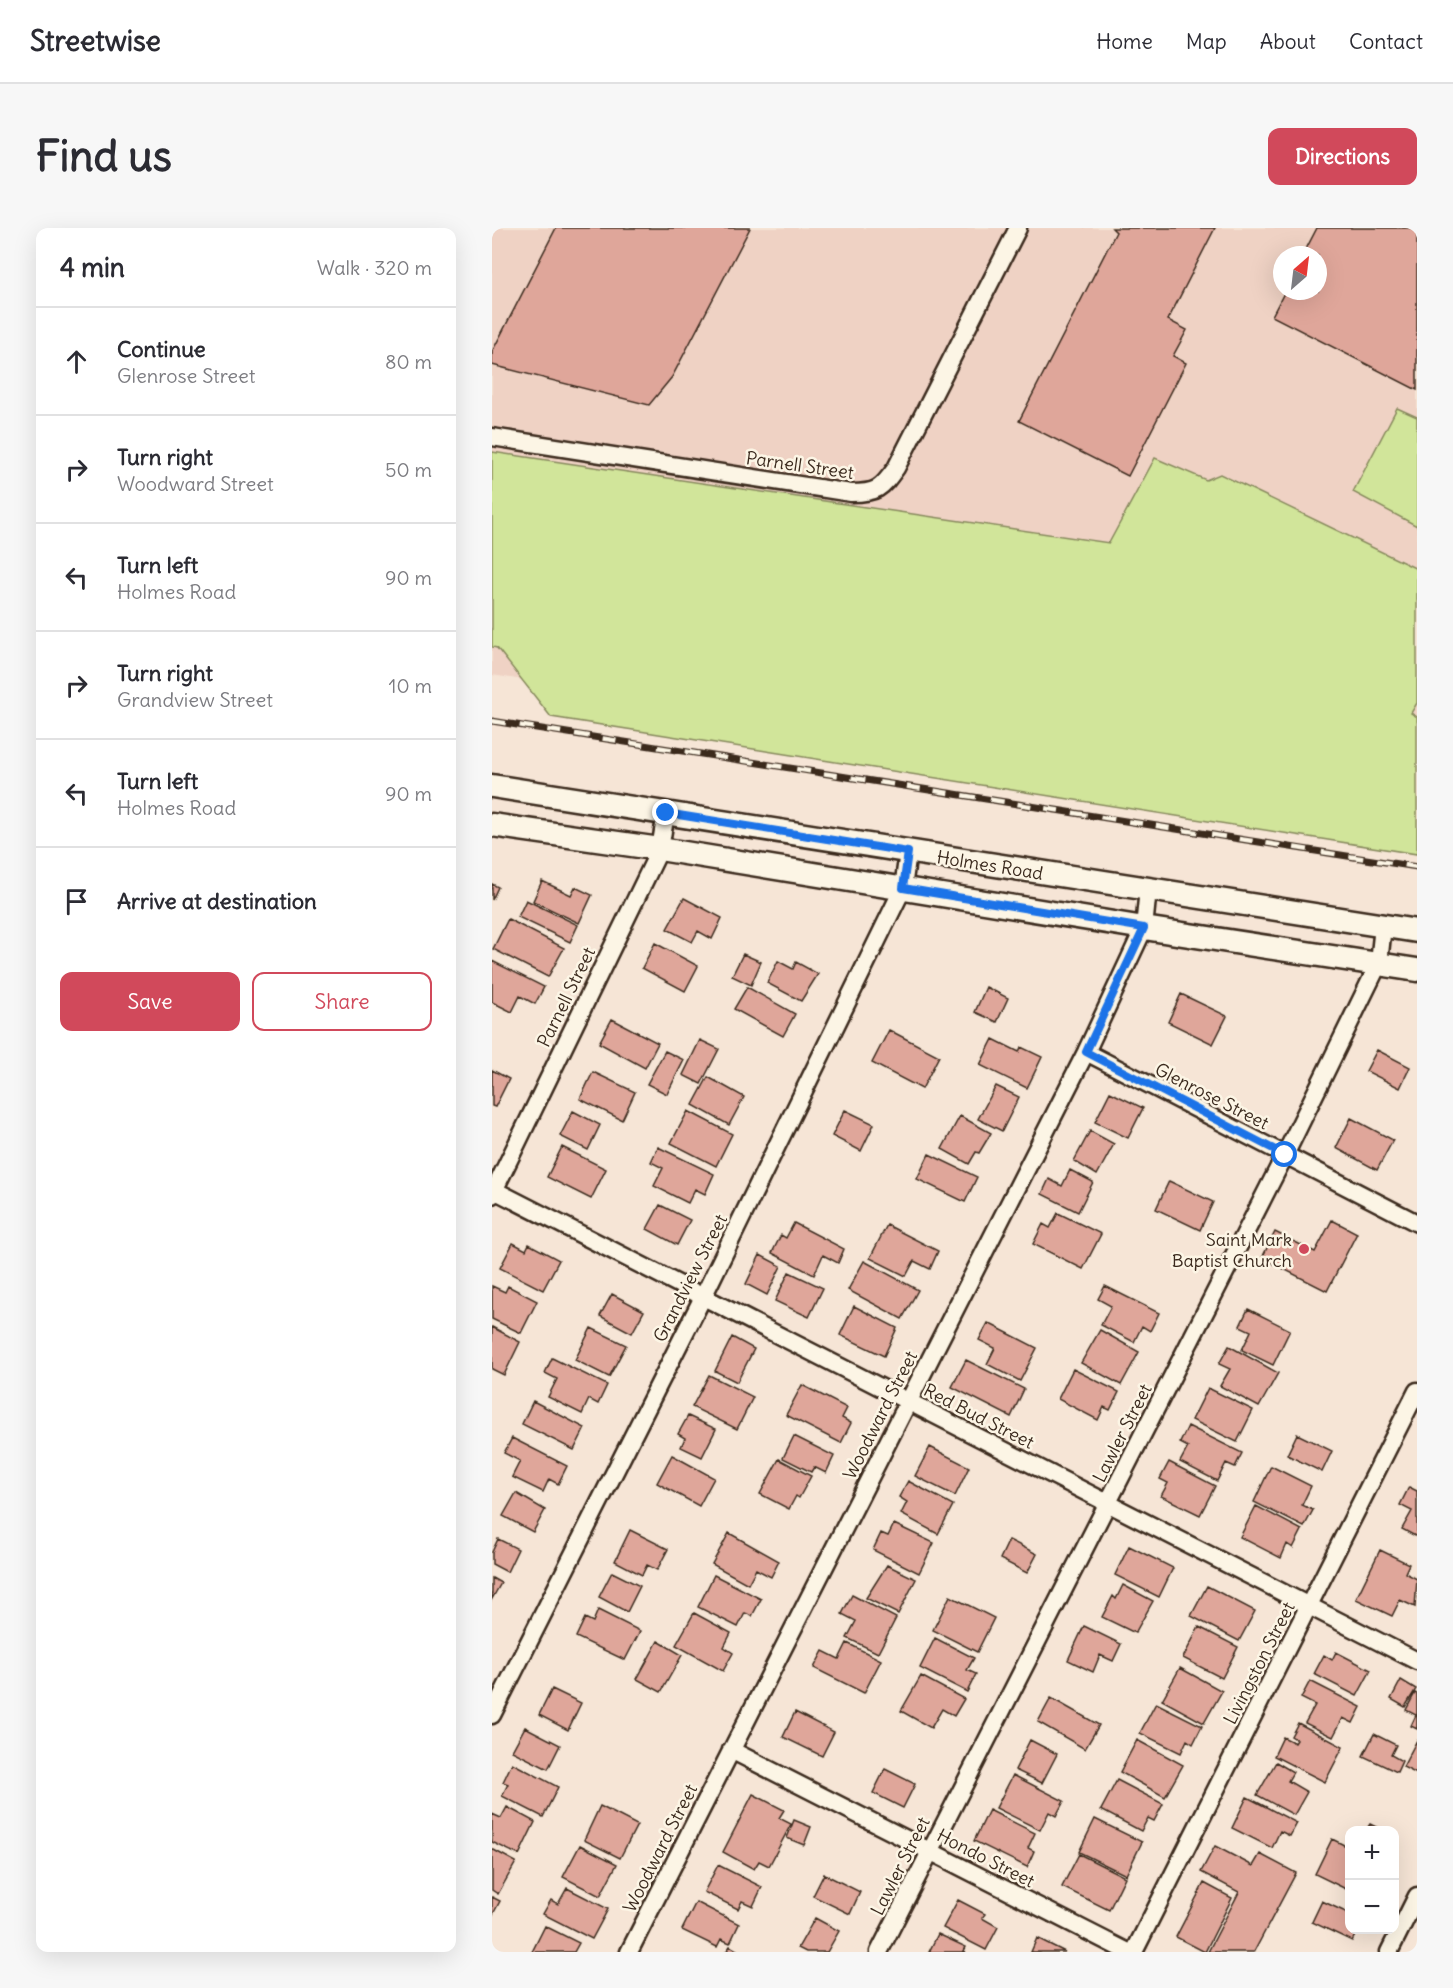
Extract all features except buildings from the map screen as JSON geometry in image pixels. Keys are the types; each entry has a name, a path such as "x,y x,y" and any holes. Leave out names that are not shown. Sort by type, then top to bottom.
{"main road":[{"name":"Holmes Road","path":"492,786 1417,931"},
{"name":"Holmes Road","path":"492,825 660,849 1417,970"}],"street":[{"name":"Parnell Street","path":"492,437 851,493 873,493 885,484 897,468 1018,228"},
{"name":"Parnell Street","path":"493,1191 660,849 666,813"},
{"name":"Grandview Street","path":"492,1715 703,1297 903,888 908,852"},
{"name":"Woodward Street","path":"629,1952 1086,1052 1144,928 1148,889"},
{"name":"Lawler Street","path":"879,1952 1285,1155 1379,963 1383,926"},
{"name":"Glenrose Street","path":"1086,1052 1417,1223"},
{"name":"Red Bud Street","path":"493,1191 1417,1661"},
{"name":"Livingston Street","path":"1134,1952 1417,1390"},
{"name":"Hondo Street","path":"731,1750 1128,1952"},
{"path":"1389,1952 1417,1896"}],"shaded area":[{"path":"492,228 1417,228 1417,822 492,675"}],"green space":[{"path":"1397,408 1417,417 1417,526 1353,492"},
{"path":"492,452 1109,543 1155,458 1206,480 1220,474 1417,569 1417,703 1411,713 1417,717 1417,854 551,717 497,648 492,647"}],"railway":[{"path":"492,721 1417,867"}],"place":[{"name":"Saint Mark Baptist Church","path":"1304,1249"}],"route":[{"path":"666,813 908,852 903,888 1144,928 1086,1052 1285,1155"}]}
